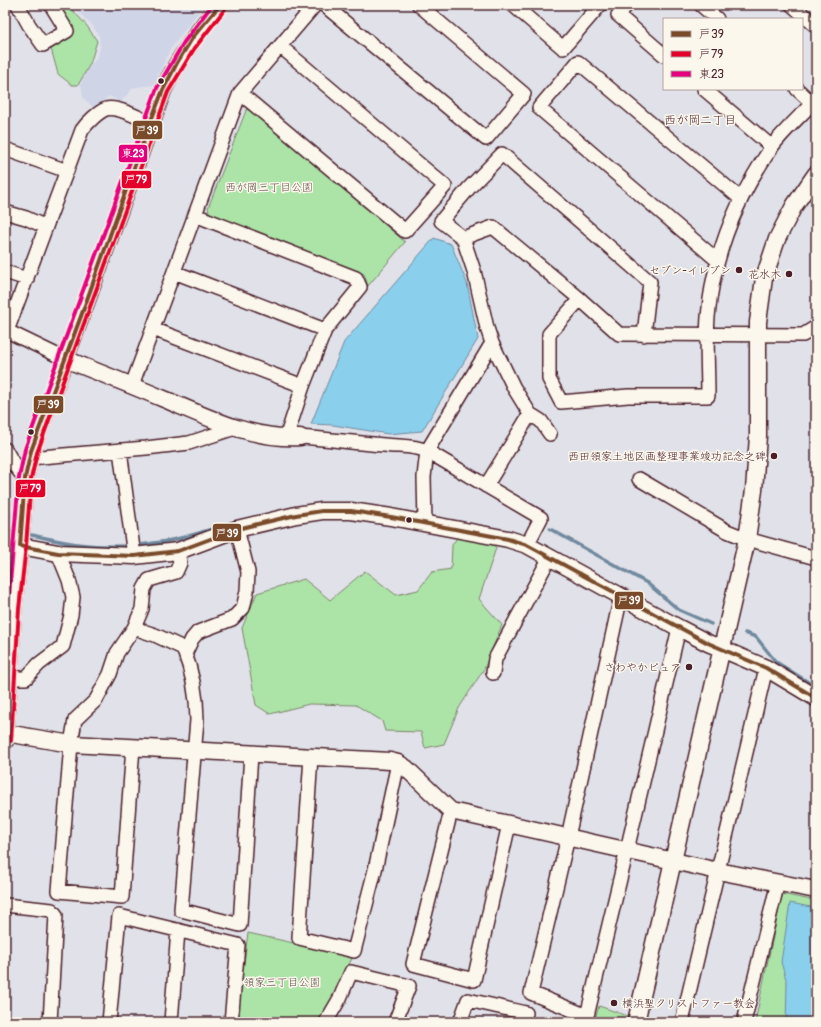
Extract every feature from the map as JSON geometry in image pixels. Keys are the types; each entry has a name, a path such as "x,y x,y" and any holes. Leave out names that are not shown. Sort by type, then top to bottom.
{"street":[{"path":"18,5 29,25 43,45 66,31 52,5"},
{"path":"220,5 193,37 163,90 29,458 12,544 9,607 9,678 5,736 71,744 379,760 398,763 406,768 451,811 718,871 816,890"},
{"path":"132,385 240,93 315,5"},
{"path":"324,5 486,139 524,94 419,5"},
{"path":"513,5 563,48 600,5"},
{"path":"627,5 618,15 663,54"},
{"path":"702,5 716,18"},
{"path":"792,5 816,26"},
{"path":"240,93 405,231 445,186 280,46"},
{"path":"718,260 539,108 578,62 741,199"},
{"path":"705,90 772,147"},
{"path":"580,299 549,334 549,379 561,402 628,396 708,396 708,317 718,260 728,230 741,199 772,147 814,101 798,90"},
{"path":"150,123 114,108 105,110 88,122 82,130 27,279 6,330 65,359 235,428 265,435 293,438 332,439 417,447 427,451 541,518 527,545"},
{"path":"5,149 67,171"},
{"path":"550,434 541,421 530,414 514,388 492,343 487,328 474,271 463,238 441,221 469,188 502,154 650,282 644,335"},
{"path":"636,1022 723,649 747,539 754,490 758,436 758,322 764,278 777,239 794,206 816,174"},
{"path":"5,212 26,218 46,227"},
{"path":"195,215 356,278 360,287 325,330 303,386 293,438"},
{"path":"463,238 493,227 580,299 619,334 758,336 803,335 813,333"},
{"path":"5,272 27,279"},
{"path":"174,272 325,330"},
{"path":"153,329 303,386"},
{"path":"425,524 424,477 427,451 492,343"},
{"path":"486,486 530,414"},
{"path":"29,458 189,443 235,428"},
{"path":"5,449 14,465 25,478"},
{"path":"120,450 134,556"},
{"path":"639,479 727,531 747,539 816,558"},
{"path":"12,544 58,553 134,556 178,551 237,529 296,515 322,511 351,511 508,539 527,545 679,628 766,668 816,698"},
{"path":"186,654 192,639 198,632 232,619 243,608 247,591 248,572 237,529"},
{"path":"133,747 122,897 59,891 71,744 76,720 96,700 110,674 117,653 134,628 142,609 144,589 149,580 176,572 180,563 178,551"},
{"path":"9,678 26,678 39,664 63,646 71,615 73,597 69,580 58,553"},
{"path":"493,673 495,659 550,557"},
{"path":"621,596 568,837 531,993 587,1016 679,628"},
{"path":"134,628 155,635 183,648 189,663 194,689 197,709 181,910 240,925 251,754"},
{"path":"682,1022 766,668"},
{"path":"311,757 299,938 354,951 375,870 398,763"},
{"path":"451,811 413,964 474,980 509,824"},
{"path":"744,1022 778,882"},
{"path":"5,905 52,910 56,915 50,1022"},
{"path":"109,1022 119,916 238,945 231,1022"},
{"path":"171,1022 178,930"},
{"path":"326,1022 340,998 351,972 409,986 395,1022"},
{"path":"460,1022 468,1000 526,1013 523,1022"}],"shaded area":[{"path":"71,5 205,5 170,50 153,85 132,89 121,102 109,96 94,108 83,98 81,84 84,74 98,56 100,47 99,36 92,25"}],"green space":[{"path":"56,5 68,5 87,26 97,41 90,64 78,85 72,85 58,74 50,45 72,32"},
{"name":"西が岡三丁目公園","path":"250,107 405,242 368,286 364,274 210,216 208,208 247,108"},
{"path":"457,538 492,543 496,548 479,599 502,625 484,669 459,708 444,744 425,748 421,732 385,731 382,721 356,705 309,704 270,714 256,705 242,628 257,593 304,579 330,600 365,571 396,595 418,590 432,572 451,569 452,545"},
{"path":"782,894 816,901 816,1022 755,1022"},
{"name":"領家三丁目公園","path":"248,933 353,956 321,1022 236,1022"},
{"path":"599,1006 628,1016 627,1022 594,1022"}],"water":[{"path":"434,238 451,244 467,283 478,339 422,431 388,434 333,425 311,424 344,342"},
{"path":"790,903 816,908 816,1022 786,1022 787,983 781,962"}],"waterway":[{"path":"26,534 83,545 121,546 158,543 194,535 212,529"},
{"path":"550,529 647,583 679,610 711,624"},
{"path":"5,530 18,532"},
{"path":"745,633 756,637 776,662 816,687"}],"transit line":[{"name":"東23","path":"5,641 19,478 25,449 157,88 184,42 212,5"},
{"name":"戸39","path":"20,546 25,478 31,451 150,123 163,90 177,63 193,37 220,5"},
{"name":"戸79","path":"11,741 19,609 31,479 37,453 168,92 194,49 225,9"},
{"name":"戸39","path":"20,546 58,553 134,556 178,551 237,529 296,515 322,511 351,511 391,517 508,539 527,545 708,643 766,668 816,698"}],"place":[{"name":"セブン-イレブン","path":"739,270"},
{"name":"花水木","path":"789,274"},
{"name":"西田領家土地区画整理事業竣功記念之碑","path":"774,456"},
{"name":"さわやかピュア","path":"689,667"},
{"name":"横浜聖クリストファー教会","path":"614,1003"}],"district":[{"name":"西が岡二丁目","path":"700,120"}]}
